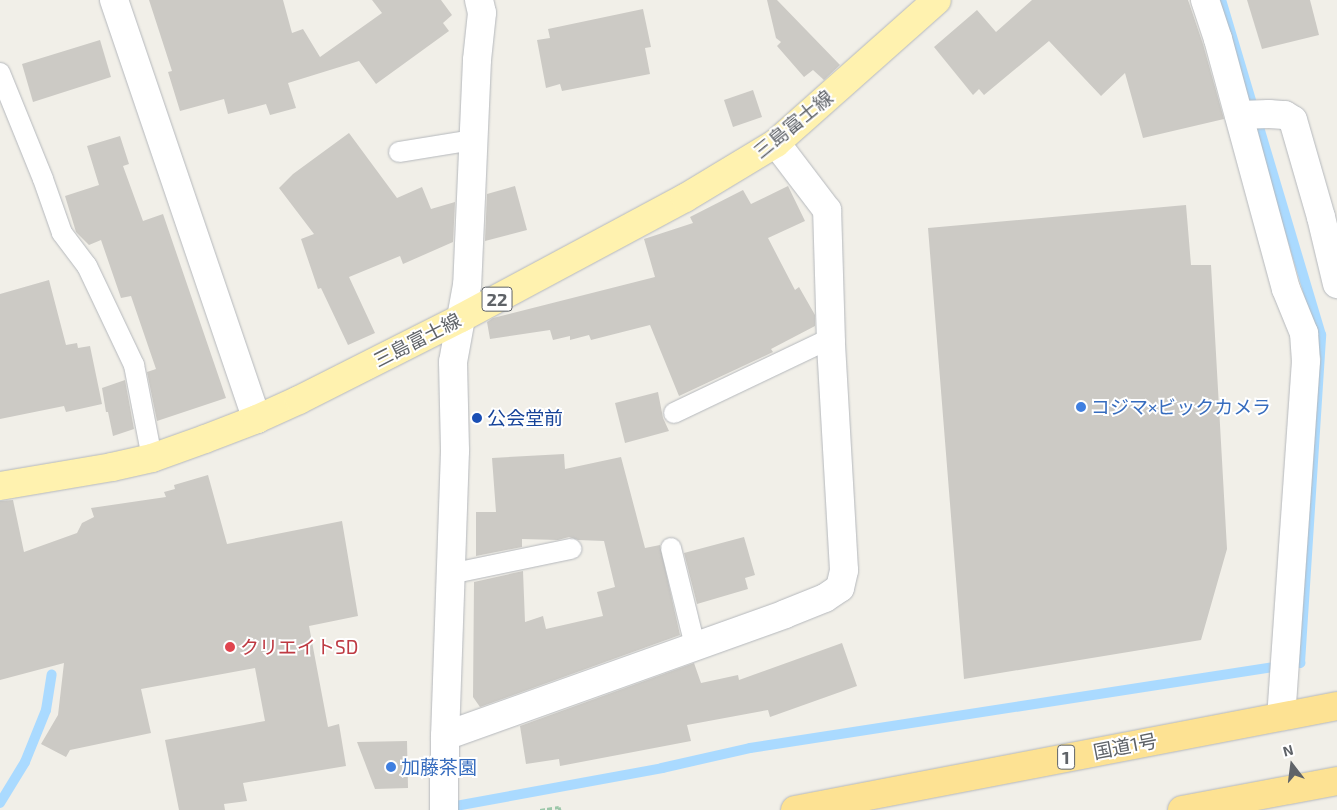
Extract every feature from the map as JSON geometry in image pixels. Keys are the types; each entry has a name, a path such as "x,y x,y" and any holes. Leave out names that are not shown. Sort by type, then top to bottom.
{"highway":[{"name":"国道1号","path":"795,810 1337,706"},
{"path":"1182,810 1223,806 1337,781"}],"main road":[{"name":"三島富士線","path":"0,486 112,467 152,458 257,420 461,318 685,198 776,142 937,0"}],"street":[{"path":"114,0 257,420"},
{"path":"444,810 455,451 453,362 467,285 473,140 482,13 479,0"},
{"path":"1204,0 1218,39 1286,289 1304,333 1306,361 1281,716"},
{"path":"1239,115 1277,114 1285,115 1294,120 1321,217 1337,284"},
{"path":"445,736 825,598 840,588 844,570 831,338 827,210 776,142"}],"lane":[{"path":"0,73 43,179 62,233 87,266 134,365 152,458"},
{"path":"399,152 473,140"},
{"path":"674,413 831,338"},
{"path":"671,548 695,646"},
{"path":"450,574 571,550"}],"path":[{"path":"540,810 559,807 560,810"}],"building":[{"path":"149,0 283,0 292,33 303,29 320,57 382,13 372,0 441,0 452,15 443,23 449,31 376,84 359,61 288,83 296,108 270,115 266,104 228,114 224,99 180,111 168,72 172,71"},
{"path":"767,0 777,0 840,65 824,80 813,70 804,77 777,46 781,42 776,38"},
{"path":"1032,0 1188,0 1203,44 1224,119 1143,138 1125,73 1101,96 1049,41 984,95 979,89 973,95 934,47 977,10 996,32"},
{"path":"1247,0 1310,0 1319,35 1262,49"},
{"path":"643,9 651,47 645,48 650,74 562,91 560,84 546,88 537,40 550,38 548,29"},
{"path":"100,40 111,77 33,102 22,64"},
{"path":"753,90 762,117 733,127 724,100"},
{"path":"349,133 397,198 422,187 431,209 455,202 453,242 403,264 400,256 349,277 375,333 348,345 321,288 318,289 301,239 314,234 279,188 293,174"},
{"path":"120,136 129,164 123,166 143,221 163,214 226,398 157,421 147,372 156,369 131,296 121,298 101,240 89,245 76,232 65,196 99,185 87,146"},
{"path":"515,186 527,230 485,241 487,194"},
{"path":"788,186 805,221 768,238 795,290 799,287 815,315 815,326 771,349 773,352 679,396 650,325 591,340 589,335 570,340 570,336 553,340 550,330 490,339 487,322 493,318 655,277 644,239 693,223 690,217 743,190 751,204"},
{"name":"コジマ×ビックカメラ","path":"1186,205 1191,265 1211,265 1227,549 1201,640 964,679 928,228"},
{"path":"49,280 66,345 77,343 78,348 90,346 102,404 66,412 64,406 0,419 0,294"},
{"path":"125,380 134,429 113,436 102,388"},
{"path":"658,392 663,418 669,431 625,443 615,403"},
{"path":"564,454 565,469 621,457 645,548 660,545 680,635 480,707 473,697 474,582 523,571 525,622 543,616 546,629 603,616 597,592 615,587 604,541 578,540 569,537 558,540 522,539 522,547 476,556 476,512 496,512 492,458"},
{"path":"208,475 227,544 342,521 358,616 309,626 328,727 339,724 346,766 243,783 247,801 224,804 225,810 179,810 165,740 265,721 255,668 141,689 151,733 70,750 66,757 41,744 58,715 64,663 0,680 0,501 13,500 24,552 77,533 82,523 94,517 91,508 166,497 164,492 175,489 174,485"},
{"path":"744,537 755,575 745,578 748,589 697,604 684,553"},
{"path":"842,643 857,686 770,717 768,710 687,725 691,741 560,766 559,759 526,764 520,726 694,663 701,683 738,675 739,680"},
{"path":"407,741 408,788 375,789 357,742"}],"waterway":[{"path":"445,808 662,768 750,748 1300,663 1321,335 1221,0"},
{"path":"0,803 25,762 46,710 52,674"}],"place":[{"name":"コジマ×ビックカメラ","path":"1081,407"},
{"name":"公会堂前","path":"477,418"},
{"name":"クリエイトSD","path":"230,647"},
{"name":"加藤茶園","path":"391,767"}]}
